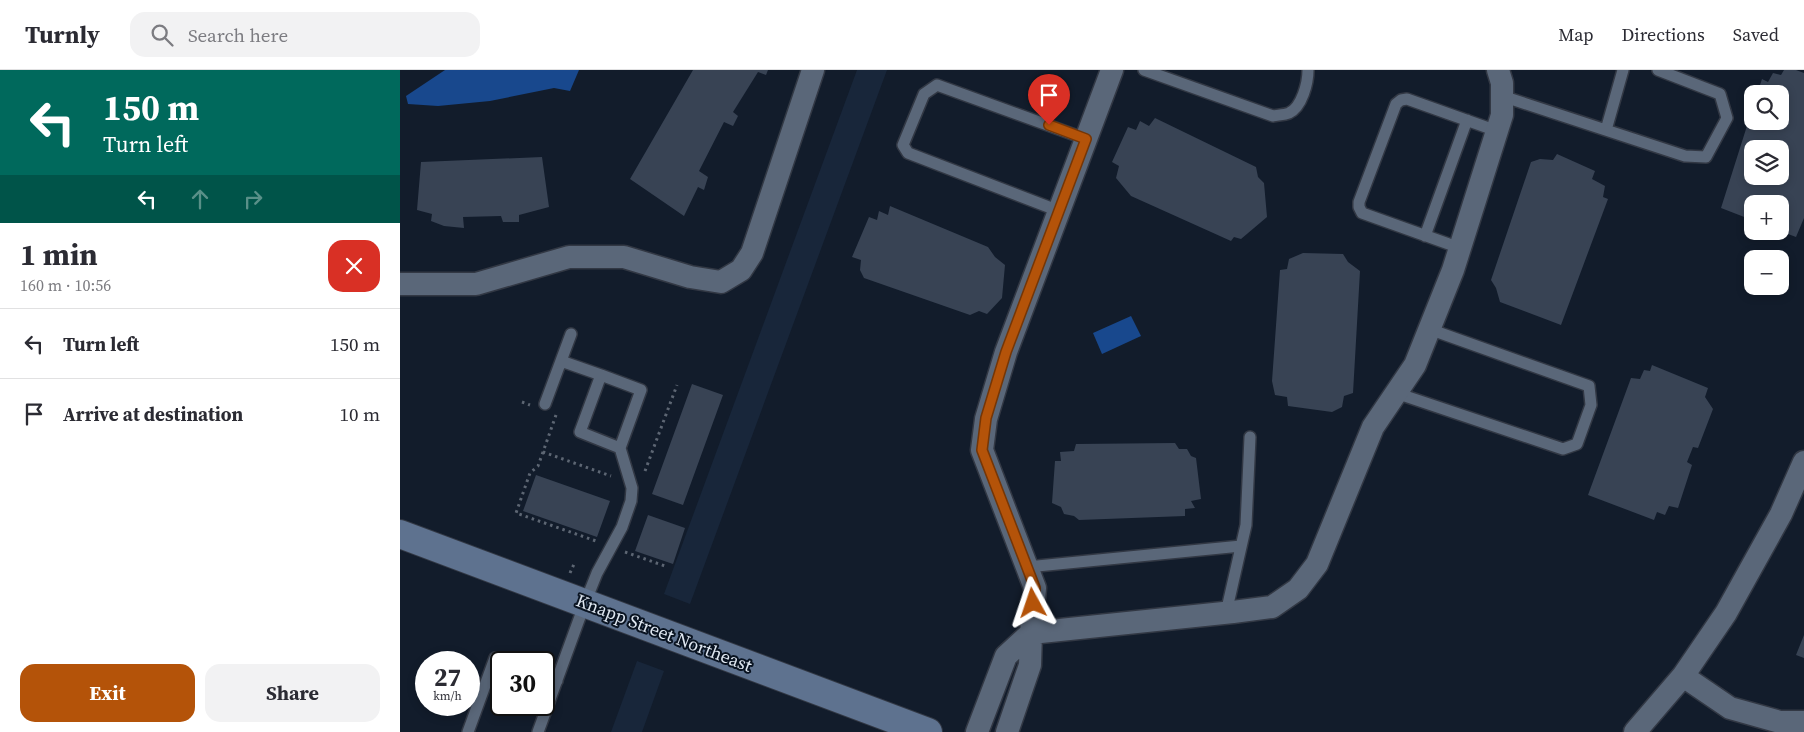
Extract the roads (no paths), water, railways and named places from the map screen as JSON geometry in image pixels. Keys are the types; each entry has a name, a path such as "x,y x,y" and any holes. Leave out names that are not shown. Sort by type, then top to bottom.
{"main road":[{"name":"Knapp Street Northeast","path":"400,534 928,732"}],"street":[{"path":"400,284 476,284 569,257 624,257 690,277 721,282 741,270 752,253 813,70"},
{"path":"1007,732 1030,665 1035,588 982,450 986,418 1006,352 1112,70"},
{"path":"977,732 1006,656 1031,633 1272,607 1298,589 1317,564 1373,427 1415,365 1453,270 1502,115 1502,84 1498,70"},
{"path":"1635,732 1683,676 1726,613 1781,514 1804,462"},
{"path":"1683,676 1730,708 1780,722 1804,722"}],"lane":[{"path":"1144,70 1273,116 1289,113 1295,108 1303,93 1308,70"},
{"path":"1606,130 1623,70"},
{"path":"1502,96 1685,156 1706,157 1727,118 1720,94 1658,70"},
{"path":"1059,211 908,153 903,145 924,94 937,85 1086,139"},
{"path":"1460,248 1362,213 1359,202 1396,104 1401,100 1407,99 1497,131"},
{"path":"1425,236 1467,120"},
{"path":"1396,393 1563,449 1577,444 1591,405 1589,386 1429,330"},
{"path":"545,404 571,334"},
{"path":"538,732 597,573 622,527 631,501 632,488 620,448 641,390 561,361"},
{"path":"601,375 580,432 620,448"},
{"path":"1226,613 1246,525 1250,437"},
{"path":"1027,567 1241,546"},
{"path":"468,732 490,672"}],"water":[{"path":"445,70 579,70 570,91 554,88 490,101 438,106 408,104 406,96"},
{"path":"1131,316 1141,336 1102,354 1093,333"}]}
